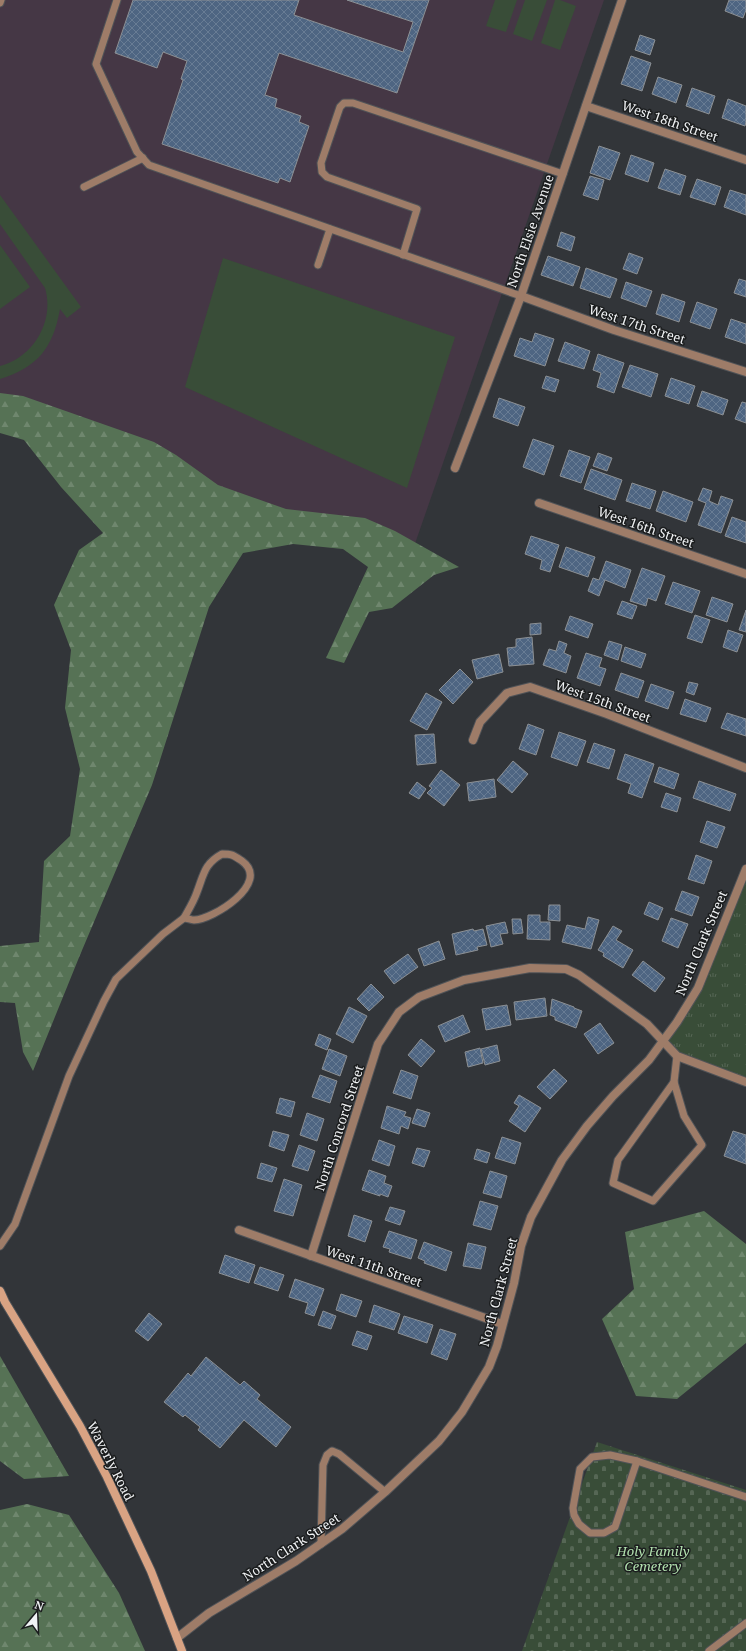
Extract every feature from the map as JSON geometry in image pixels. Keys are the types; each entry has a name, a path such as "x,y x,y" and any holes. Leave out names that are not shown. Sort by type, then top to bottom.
{"street":[{"name":"North Elsie Avenue","path":"455,468 521,296 622,0"},
{"name":"West 18th Street","path":"586,106 746,160"},
{"name":"West 17th Street","path":"521,296 614,330 746,372"},
{"name":"West 16th Street","path":"539,503 746,574"},
{"name":"West 15th Street","path":"473,740 480,722 507,693 530,687 607,714 746,768"},
{"name":"North Clark Street","path":"177,1638 208,1613 322,1544 342,1529 385,1492 439,1441 462,1412 489,1367 497,1346 514,1283 521,1246 531,1217 562,1160 587,1126 613,1096 649,1060 677,1022 698,988 746,869"},
{"name":"North Concord Street","path":"311,1256 378,1044 399,1012 419,997 464,980 530,968 566,969 579,975 616,1000 647,1024 677,1056"},
{"path":"677,1056 746,1082"},
{"name":"West 11th Street","path":"239,1230 502,1324"},
{"name":"Waverly Road","path":"0,1291 5,1302 80,1426 106,1477 151,1571 182,1651"}],"lane":[{"path":"117,0 96,64 136,152 148,165 521,296"},
{"path":"403,254 417,208 328,177 322,172 321,163 340,107 344,103 353,103 563,174"},
{"path":"84,187 143,158"},
{"path":"318,265 330,229"},
{"path":"0,1246 15,1224 70,1076 104,1001 116,979 164,934 184,918 197,894 206,868 214,859 222,854 231,854 244,863 250,873 249,884 244,892 218,911 194,920 184,918"},
{"path":"674,1082 618,1160 613,1183 653,1201 702,1145 684,1116 674,1082 677,1056"},
{"path":"322,1544 323,1465 327,1455 332,1451 339,1454 385,1492"},
{"path":"636,1461 615,1527 604,1533 590,1532 579,1524 574,1515 573,1508 580,1469 592,1457 610,1455 636,1461 746,1497"},
{"path":"709,1651 746,1623"}],"shaded area":[{"path":"0,0 604,0 410,558 0,421"}],"green space":[{"path":"495,0 517,0 506,32 486,26"},
{"path":"525,0 547,0 532,41 513,34"},
{"path":"555,0 560,0 576,6 560,50 541,43"},
{"path":"0,195 81,307 67,318 60,309 53,335 42,354 34,362 24,368 0,379 0,366 12,362 22,355 31,347 39,336 47,313 47,300 45,288 0,224"},
{"path":"0,245 30,287 0,309"},
{"path":"223,258 455,337 407,488 185,387"},
{"path":"0,393 23,396 154,442 176,455 218,485 286,509 365,518 395,531 459,567 434,575 392,608 369,612 344,663 326,658 368,567 343,549 293,544 243,553 209,607 152,785 33,1071 23,1052 15,1003 0,1002 0,946 39,942 44,861 70,836 80,769 65,708 71,650 54,605 79,550 103,533 61,487 24,440 0,433"},
{"path":"746,869 746,1081 677,1056 664,1041 698,988"},
{"path":"704,1211 746,1244 746,1343 677,1399 636,1396 602,1319 634,1289 625,1232"},
{"path":"0,1356 69,1476 24,1479 0,1461"},
{"name":"Holy Family Cemetery","path":"597,1442 746,1490 746,1651 522,1651"},
{"path":"27,1504 69,1515 119,1593 145,1651 0,1651 0,1510"}],"building":[{"path":"133,0 299,0 294,15 403,52 413,22 347,0 429,0 397,93 279,53 265,95 277,99 275,107 301,116 299,122 309,126 290,182 280,178 278,183 162,144 183,80 181,79 187,61 163,52 157,68 115,53"},
{"path":"729,0 746,0 746,10 743,18 725,11"},
{"path":"640,35 655,40 650,55 635,50"},
{"path":"631,56 651,63 642,91 621,84"},
{"path":"658,77 682,85 676,103 652,94"},
{"path":"692,88 715,96 709,114 686,106"},
{"path":"728,99 746,106 745,126 722,118"},
{"path":"599,146 620,153 610,180 590,173"},
{"path":"631,155 654,163 648,182 625,174"},
{"path":"665,169 686,176 680,195 658,188"},
{"path":"590,176 604,180 598,200 583,195"},
{"path":"697,179 721,187 715,205 690,197"},
{"path":"730,190 746,195 746,215 724,207"},
{"path":"561,232 575,237 571,251 557,246"},
{"path":"629,253 643,258 637,274 623,269"},
{"path":"548,256 580,267 573,286 541,275"},
{"path":"586,268 617,279 610,298 580,288"},
{"path":"739,279 746,281 746,297 734,293"},
{"path":"626,282 652,291 646,307 621,298"},
{"path":"662,294 685,302 679,322 656,314"},
{"path":"697,302 717,309 710,329 690,322"},
{"path":"731,319 746,324 746,344 725,337"},
{"path":"535,333 554,339 545,366 514,356 520,338 532,342"},
{"path":"565,342 590,351 584,369 558,361"},
{"path":"598,354 624,363 614,393 597,387 601,373 593,370"},
{"path":"630,365 658,374 651,397 622,387"},
{"path":"546,376 559,380 555,392 542,388"},
{"path":"671,378 695,386 689,404 665,396"},
{"path":"702,391 728,400 723,415 697,406"},
{"path":"499,398 525,407 518,426 493,417"},
{"path":"742,402 746,403 746,423 735,419"},
{"path":"533,439 554,446 544,475 523,467"},
{"path":"569,450 590,457 581,483 560,476"},
{"path":"598,453 612,458 607,471 593,466"},
{"path":"591,469 622,480 615,500 584,489"},
{"path":"632,483 656,491 650,509 626,501"},
{"path":"703,488 712,491 709,501 718,505 721,496 733,500 721,533 698,525 706,503 698,500"},
{"path":"663,491 693,502 686,522 656,511"},
{"path":"732,517 746,522 746,543 725,536"},
{"path":"531,536 559,545 550,572 540,569 542,560 525,554"},
{"path":"566,547 595,557 588,577 559,567"},
{"path":"606,561 631,570 625,588 605,580 599,596 588,591 593,578 599,580"},
{"path":"642,568 665,576 656,601 648,598 646,606 630,601"},
{"path":"673,582 700,591 692,613 665,604"},
{"path":"712,597 733,604 727,622 706,615"},
{"path":"622,601 637,606 632,619 617,614"},
{"path":"746,610 746,632 739,630"},
{"path":"695,615 710,620 702,643 687,638"},
{"path":"570,616 593,624 588,638 565,630"},
{"path":"541,623 541,634 530,635 530,624"},
{"path":"728,630 743,635 737,652 723,647"},
{"path":"532,637 534,664 509,666 507,648 516,647 516,639"},
{"path":"559,641 567,644 564,653 571,656 566,673 543,665 549,649 556,651"},
{"path":"609,641 622,645 618,660 604,655"},
{"path":"625,647 646,654 641,668 621,661"},
{"path":"586,653 602,658 599,667 606,669 600,686 577,678"},
{"path":"499,654 503,672 477,679 472,660"},
{"path":"460,669 473,682 453,704 439,690"},
{"path":"621,673 644,681 638,698 615,690"},
{"path":"689,682 698,684 694,695 686,692"},
{"path":"651,684 674,692 668,709 645,701"},
{"path":"426,693 442,702 427,730 410,721"},
{"path":"685,699 711,708 706,722 680,714"},
{"path":"727,713 746,719 746,736 721,728"},
{"path":"528,724 544,730 536,755 519,749"},
{"path":"559,732 586,741 577,766 551,757"},
{"path":"434,734 436,763 417,765 415,735"},
{"path":"594,743 615,750 609,769 587,762"},
{"path":"625,754 654,764 642,798 628,793 631,784 617,779"},
{"path":"513,761 528,774 512,793 497,780"},
{"path":"659,767 679,774 674,789 654,782"},
{"path":"441,770 460,785 444,806 427,793 432,788 429,786"},
{"path":"494,779 496,797 469,801 467,783"},
{"path":"699,781 736,794 730,811 693,798"},
{"path":"417,782 426,789 419,799 409,793"},
{"path":"666,793 681,798 677,812 661,807"},
{"path":"707,821 725,827 717,848 700,842"},
{"path":"696,855 712,861 704,884 688,879"},
{"path":"682,891 699,897 692,916 675,910"},
{"path":"649,902 663,908 658,920 644,914"},
{"path":"549,905 560,905 560,921 548,920"},
{"path":"528,915 540,915 540,922 550,922 550,940 527,939"},
{"path":"588,917 599,920 591,949 562,942 567,925 585,929"},
{"path":"671,918 688,924 678,948 662,941"},
{"path":"512,919 521,919 523,933 513,934"},
{"path":"505,922 508,933 500,934 503,944 491,947 486,926"},
{"path":"613,926 622,931 616,940 633,950 623,968 603,956 604,953 598,950"},
{"path":"473,929 474,931 483,929 487,945 477,947 478,950 456,955 452,934"},
{"path":"439,941 445,959 424,966 418,949"},
{"path":"408,954 418,967 394,984 384,971"},
{"path":"643,961 665,978 655,992 632,975"},
{"path":"371,984 384,997 369,1011 357,999"},
{"path":"545,998 547,1016 516,1020 514,1002"},
{"path":"552,999 582,1011 576,1028 555,1020 555,1017 550,1015"},
{"path":"507,1005 511,1025 486,1030 482,1009"},
{"path":"349,1007 367,1016 353,1043 336,1034"},
{"path":"463,1015 470,1032 445,1042 438,1026"},
{"path":"600,1023 614,1043 598,1054 584,1034"},
{"path":"319,1034 331,1039 327,1050 315,1045"},
{"path":"421,1039 435,1051 421,1067 408,1055"},
{"path":"497,1045 500,1061 485,1065 481,1049"},
{"path":"480,1048 483,1063 468,1067 465,1052"},
{"path":"329,1049 347,1056 340,1076 322,1069"},
{"path":"554,1069 567,1081 550,1099 537,1087"},
{"path":"401,1070 418,1076 411,1099 393,1093"},
{"path":"320,1075 337,1081 330,1103 312,1097"},
{"path":"519,1095 541,1108 525,1132 509,1121 519,1106 514,1103"},
{"path":"280,1098 295,1102 291,1117 276,1113"},
{"path":"387,1106 406,1112 404,1116 411,1118 408,1129 401,1126 399,1134 381,1128"},
{"path":"417,1109 430,1113 425,1127 412,1123"},
{"path":"307,1113 324,1119 317,1141 300,1135"},
{"path":"273,1131 289,1135 284,1151 269,1146"},
{"path":"733,1131 746,1135 746,1164 724,1156"},
{"path":"502,1137 521,1143 515,1164 495,1158"},
{"path":"379,1140 395,1146 389,1166 372,1160"},
{"path":"299,1145 315,1151 308,1171 292,1166"},
{"path":"417,1148 430,1151 424,1167 412,1163"},
{"path":"477,1149 490,1153 487,1163 474,1159"},
{"path":"261,1163 277,1168 272,1182 257,1178"},
{"path":"369,1170 386,1176 384,1183 392,1186 388,1197 362,1190"},
{"path":"490,1171 507,1176 501,1198 483,1193"},
{"path":"284,1179 302,1185 293,1216 274,1211"},
{"path":"480,1201 498,1206 491,1230 473,1225"},
{"path":"390,1207 405,1211 400,1225 385,1220"},
{"path":"354,1215 372,1221 365,1242 348,1236"},
{"path":"389,1231 417,1240 411,1259 389,1252 390,1249 383,1247"},
{"path":"424,1242 452,1252 446,1271 424,1263 425,1261 418,1258"},
{"path":"468,1243 486,1247 481,1269 463,1266"},
{"path":"225,1255 255,1265 249,1283 219,1273"},
{"path":"260,1267 284,1275 278,1291 254,1283"},
{"path":"295,1279 324,1289 314,1316 305,1313 308,1303 289,1297"},
{"path":"341,1294 362,1301 356,1317 336,1310"},
{"path":"374,1305 400,1314 394,1330 369,1322"},
{"path":"323,1311 336,1316 331,1329 318,1325"},
{"path":"149,1313 162,1324 148,1341 135,1331"},
{"path":"404,1316 433,1325 427,1343 398,1333"},
{"path":"440,1329 456,1334 447,1360 431,1354"},
{"path":"357,1331 372,1336 367,1350 352,1345"},
{"path":"206,1357 240,1385 244,1381 260,1395 257,1399 291,1427 276,1447 244,1420 220,1448 198,1430 200,1427 185,1415 183,1417 164,1402 188,1373 191,1376"}]}
